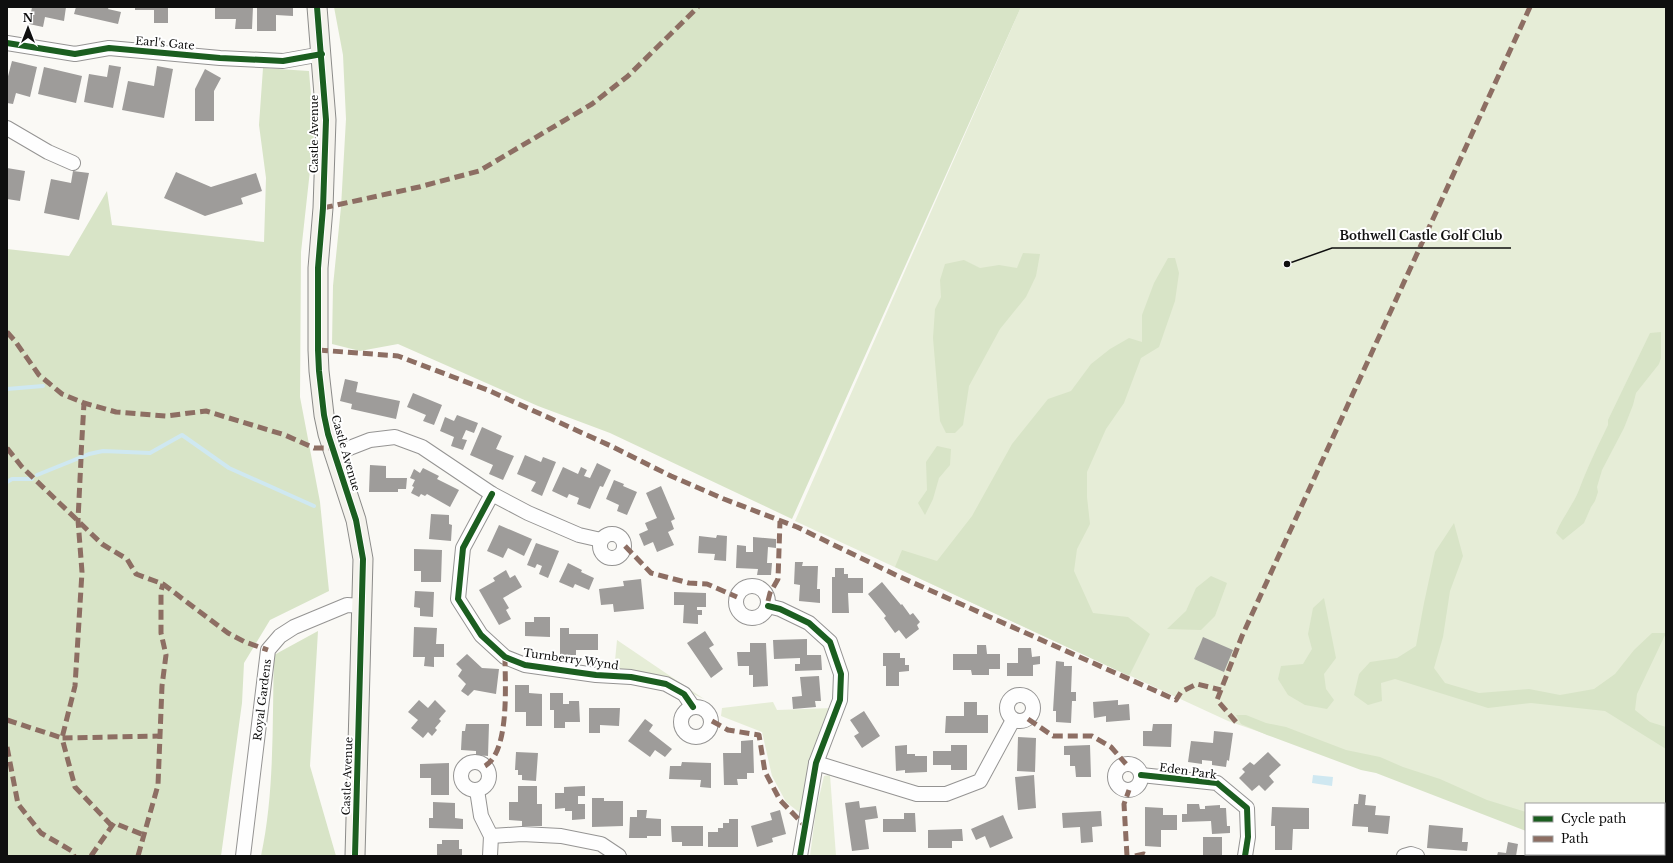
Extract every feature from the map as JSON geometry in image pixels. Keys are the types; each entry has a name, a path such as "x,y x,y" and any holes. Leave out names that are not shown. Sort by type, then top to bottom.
{"street":[{"name":"Castle Avenue","path":"317,7 322,54 326,120 323,208 318,268 318,350 324,415 334,454 356,520 363,559 355,856"},
{"name":"Earl's Gate","path":"7,44 75,54 109,48 220,58 283,61 322,54"},
{"path":"7,128 48,152 73,163"},
{"path":"334,454 370,440 395,437 422,447 492,494 579,535 601,540"},
{"name":"Turnberry Wynd","path":"492,494 463,548 458,599 481,635 505,657 525,665 596,675 631,677 666,684 684,694 694,707"},
{"name":"Royal Gardens","path":"243,856 268,650 280,636 294,627 347,605 362,606"},
{"path":"768,606 780,609 809,623 830,642 841,674 840,700 816,763 800,856"},
{"path":"816,763 917,794 946,794 980,781 1014,720"},
{"name":"Eden Park","path":"1141,775 1217,783 1247,808 1248,837 1245,856"},
{"path":"477,790 481,816 491,836 490,856"},
{"path":"491,836 522,834 561,836 601,844 619,856"},
{"path":"1404,856 1411,854 1417,856"}],"green space":[{"path":"334,7 1021,7 792,519 610,433 538,406 398,344 360,351 332,344 333,286 341,207 346,119 343,55"},
{"path":"1021,7 1666,7 1666,856 1618,856 1665,855 1665,803 1525,803 1525,824 1228,721 795,521"},
{"path":"263,68 309,71 314,134 301,252 300,397 320,502 329,591 270,620 244,663 242,703 221,856 7,856 7,249 69,256 107,191 112,225 264,242 266,178 259,125"},
{"path":"1023,253 1040,254 1036,276 1026,297 1000,329 969,386 963,425 955,433 946,433 940,421 933,338 935,309 941,297 940,280 945,264 964,260 980,268 999,265 1017,268"},
{"path":"1168,258 1175,258 1179,273 1175,301 1159,347 1141,358 1124,403 1106,429 1087,472 1087,497 1090,524 1077,549 1074,571 1093,613 1128,617 1150,634 1129,676 895,567 902,550 937,561 972,516 1012,444 1048,399 1071,391 1091,364 1110,349 1129,338 1142,342 1142,315 1154,283"},
{"path":"1661,332 1661,358 1659,364 1636,393 1624,428 1602,470 1595,501 1584,523 1563,540 1556,533 1577,496 1589,465 1608,425 1608,420 1650,333"},
{"path":"937,446 951,449 950,465 939,478 933,499 925,515 918,503 927,490 926,462"},
{"path":"1454,523 1463,556 1450,591 1443,637 1434,668 1445,683 1479,693 1529,689 1560,695 1594,689 1615,674 1634,650 1652,633 1666,633 1637,694 1635,710 1650,722 1666,727 1666,749 1605,711 1531,703 1488,708 1395,679 1381,683 1382,701 1368,705 1354,695 1359,674 1370,662 1397,658 1416,646 1435,552"},
{"path":"1211,576 1227,583 1215,616 1201,630 1167,629 1186,611 1196,588"},
{"path":"1324,598 1336,658 1324,674 1326,689 1334,700 1327,709 1305,705 1288,695 1278,679 1281,666 1303,664 1312,649 1308,634 1313,608"},
{"path":"318,631 310,766 336,856 261,856 269,806 271,781 274,655"},
{"path":"617,640 704,699 663,680 614,671"},
{"path":"773,702 777,710 832,708 812,768 800,813 786,802 772,776 762,732 721,716 722,708"},
{"path":"1236,715 1246,715 1266,723 1286,727 1346,750 1380,757 1403,767 1440,779 1487,800 1525,812 1525,831 1376,773 1361,770 1241,724"},
{"path":"830,775 836,856 810,856 816,810 824,776"},
{"path":"1666,831 1666,856 1599,855 1665,855"}],"water":[{"path":"1313,775 1333,777 1332,786 1312,783"}],"building":[{"path":"32,7 66,7 64,21 45,17 43,27 29,24"},
{"path":"76,7 109,7 108,9 121,12 118,24 74,14"},
{"path":"135,7 168,7 168,23 154,23 154,10 135,10"},
{"path":"215,7 253,7 252,29 235,29 236,19 215,19"},
{"path":"257,7 293,7 293,16 276,15 276,31 257,31"},
{"path":"12,61 37,67 30,97 16,93 13,104 7,103 7,80"},
{"path":"109,65 121,67 113,108 84,102 89,74 107,77"},
{"path":"157,66 173,69 164,118 122,110 128,81 154,86"},
{"path":"44,67 82,76 76,103 38,94"},
{"path":"205,69 221,78 214,91 214,121 195,121 195,89"},
{"path":"7,168 25,171 20,201 7,199"},
{"path":"73,171 89,173 79,220 44,213 51,179 71,183"},
{"path":"176,172 211,187 256,173 262,191 241,198 243,204 205,216 164,198"},
{"path":"345,379 358,382 356,392 400,401 396,419 351,409 352,404 340,401"},
{"path":"413,393 442,405 434,425 423,421 426,415 407,407"},
{"path":"457,415 478,423 474,433 466,430 462,439 467,440 463,450 451,446 454,437 440,431 445,417 454,421"},
{"path":"482,427 502,436 496,449 514,456 503,480 489,474 493,465 470,455"},
{"path":"525,455 541,462 543,457 556,462 542,496 531,491 536,482 517,474"},
{"path":"597,463 611,470 603,487 600,486 590,509 577,504 579,498 569,494 567,498 552,491 563,467 578,474 581,467 587,470 584,476 590,478"},
{"path":"370,465 386,466 386,478 407,478 406,489 398,489 398,492 369,492"},
{"path":"423,468 439,476 437,479 459,490 450,507 427,494 425,496 421,494 419,497 411,493 415,480 410,478 414,469 420,473"},
{"path":"614,480 637,492 627,515 617,511 619,505 606,499"},
{"path":"661,486 675,519 671,521 674,529 668,532 674,545 657,552 653,542 644,546 639,534 648,530 645,523 657,518 646,493"},
{"path":"431,514 449,515 449,524 452,525 451,541 429,539"},
{"path":"499,525 532,539 524,556 508,548 503,558 487,551"},
{"path":"717,535 727,536 726,561 714,560 715,554 698,553 699,536 716,538"},
{"path":"753,537 776,539 776,548 768,547 767,563 772,563 771,575 757,575 758,569 736,568 737,545 746,546 746,552 753,552"},
{"path":"536,543 559,551 548,578 539,574 542,566 537,564 535,568 527,565"},
{"path":"414,549 442,550 441,582 421,582 421,571 414,571"},
{"path":"795,562 803,562 802,566 818,566 817,589 820,589 820,603 799,601 800,585 794,584"},
{"path":"568,563 582,570 581,572 594,578 589,590 575,584 573,588 559,582"},
{"path":"835,568 844,568 844,574 848,574 848,578 863,578 863,593 848,593 849,613 832,613 832,577 835,577"},
{"path":"506,570 510,578 515,575 522,587 503,598 509,608 506,610 511,619 499,625 479,590 495,581 493,578"},
{"path":"641,579 644,609 614,612 613,604 601,605 599,589 624,586 623,581"},
{"path":"882,582 910,615 913,613 920,622 917,625 919,629 906,639 899,630 895,633 884,618 886,616 868,594"},
{"path":"415,591 434,592 433,617 420,616 420,608 414,607"},
{"path":"674,592 706,593 706,607 697,607 697,610 702,610 702,615 698,615 698,624 683,623 684,605 674,605"},
{"path":"534,617 550,617 550,637 525,636 525,622 534,622"},
{"path":"414,627 437,628 436,644 444,644 444,657 434,657 434,667 424,666 425,657 413,657"},
{"path":"560,628 569,628 569,634 598,634 598,650 576,650 576,655 560,655"},
{"path":"705,631 714,645 709,648 723,669 711,678 687,643"},
{"path":"1203,637 1233,650 1224,672 1194,659"},
{"path":"807,639 807,655 821,655 822,670 795,671 795,664 800,664 800,658 774,659 773,640"},
{"path":"750,643 766,643 768,686 753,687 753,675 749,675 749,666 738,666 737,652 750,652"},
{"path":"977,645 986,645 987,654 1000,654 1000,669 989,669 989,675 972,675 971,670 953,670 953,654 977,654"},
{"path":"1018,648 1031,648 1032,657 1040,656 1040,664 1033,665 1033,676 1007,676 1007,663 1018,663"},
{"path":"883,653 900,653 900,658 905,658 905,665 909,665 909,671 899,672 899,686 886,686 886,666 883,666"},
{"path":"467,654 482,668 499,669 496,694 474,690 468,696 461,691 466,684 458,676 462,670 456,664"},
{"path":"1056,661 1064,662 1064,666 1072,666 1071,692 1076,692 1076,701 1072,701 1071,723 1056,722 1056,711 1053,711"},
{"path":"819,676 821,701 815,701 816,707 793,709 792,697 802,696 800,677"},
{"path":"515,685 529,685 529,693 542,694 542,726 526,726 526,712 515,712"},
{"path":"550,693 563,693 563,704 569,704 569,701 579,701 580,722 565,722 565,728 554,728 554,710 550,710"},
{"path":"419,700 428,708 435,700 446,711 439,719 441,721 435,728 437,730 432,736 428,732 423,738 411,728 418,720 408,712"},
{"path":"1118,700 1118,705 1129,704 1130,720 1106,722 1106,716 1094,718 1093,702"},
{"path":"964,702 977,702 977,715 988,715 988,733 945,733 946,716 964,716"},
{"path":"589,708 620,708 619,726 600,725 600,733 589,733"},
{"path":"864,711 880,736 862,748 854,736 859,733 850,720"},
{"path":"645,719 653,725 649,731 672,749 665,757 655,750 650,757 628,741"},
{"path":"466,724 489,724 488,756 476,755 476,751 461,750 462,731 465,731"},
{"path":"1153,724 1172,724 1171,747 1143,746 1143,731 1152,731"},
{"path":"1214,731 1233,733 1229,761 1227,760 1226,767 1212,765 1212,761 1202,760 1202,764 1188,762 1191,741 1213,743"},
{"path":"1018,737 1036,738 1035,772 1017,771"},
{"path":"753,740 754,773 747,773 747,779 737,779 738,785 724,785 723,753 741,753 741,741"},
{"path":"907,745 907,754 927,756 927,772 905,773 905,770 896,771 895,746"},
{"path":"951,745 967,745 967,770 951,770 951,765 933,765 933,751 951,751"},
{"path":"1090,745 1091,777 1076,777 1075,766 1070,766 1070,755 1064,755 1064,746"},
{"path":"516,752 538,753 536,781 522,780 522,775 518,775 518,770 515,770"},
{"path":"1268,752 1281,765 1269,776 1274,782 1265,791 1259,785 1252,791 1239,778 1245,772 1242,769 1250,762 1254,765"},
{"path":"682,762 711,763 711,788 700,787 701,780 669,779 670,766 681,766"},
{"path":"449,763 449,795 431,795 431,778 420,778 420,764"},
{"path":"1034,775 1036,808 1018,810 1015,777"},
{"path":"518,786 537,786 537,804 542,804 542,826 522,826 522,821 509,820 509,802 518,802"},
{"path":"585,786 585,796 578,796 578,804 585,804 585,819 572,820 572,811 565,811 565,808 555,809 555,793 564,793 564,787"},
{"path":"1359,794 1366,795 1365,805 1376,806 1375,815 1390,816 1388,834 1368,832 1368,827 1352,826 1354,804 1358,804"},
{"path":"592,798 604,798 604,801 623,801 623,826 592,827"},
{"path":"859,801 860,808 876,806 878,818 865,820 869,849 852,851 845,803"},
{"path":"433,802 455,803 455,818 463,819 463,829 429,828 429,818 433,818"},
{"path":"1187,804 1199,804 1200,809 1205,809 1205,806 1220,805 1220,808 1226,808 1227,826 1230,826 1230,833 1212,834 1211,821 1182,822 1182,814 1187,814"},
{"path":"1145,807 1163,808 1163,815 1177,815 1177,830 1161,830 1161,847 1145,846"},
{"path":"1272,807 1309,808 1309,829 1293,829 1292,850 1275,850 1275,826 1271,826"},
{"path":"637,810 647,810 646,818 661,819 661,836 629,838 630,817 637,817"},
{"path":"780,810 786,834 772,838 773,842 757,847 751,826 772,820 770,813"},
{"path":"1101,811 1102,826 1092,827 1093,842 1081,843 1080,827 1063,828 1062,813"},
{"path":"904,813 915,813 916,832 883,832 883,819 904,819"},
{"path":"1003,815 1013,838 990,848 985,836 976,840 971,829"},
{"path":"729,819 738,819 738,847 708,847 708,832 718,832 718,828 723,828 723,823 729,823"},
{"path":"1429,825 1463,828 1462,842 1468,842 1467,851 1427,848"},
{"path":"671,826 703,826 703,846 682,846 682,842 672,842"},
{"path":"962,829 963,841 952,841 952,848 928,848 928,830"},
{"path":"1203,837 1222,837 1222,856 1203,856"},
{"path":"442,840 459,840 459,849 462,849 462,856 437,856 437,844 442,844"},
{"path":"1508,842 1518,844 1516,856 1497,856 1498,852 1506,853"}],"waterway":[{"path":"7,389 43,386"},
{"path":"37,475 89,454 103,451 150,453 182,435 229,468 314,506"},
{"path":"7,482 12,479 32,479"}],"marked path":[{"path":"323,208 419,187 479,171 592,104 628,76 698,7"},
{"path":"1236,722 1217,700 1242,636 1530,7"},
{"path":"7,332 39,375 62,394 84,403 116,412 166,416 206,411 285,435 314,448 333,448"},
{"path":"318,350 398,356 490,391 611,446 671,476 724,499 797,527 898,576 1176,700 1181,692 1197,684 1221,690"},
{"path":"81,455 84,403"},
{"path":"7,448 22,467 102,544 127,559 136,574 163,584 228,633 245,642 268,650"},
{"path":"7,720 62,738 75,686 82,572 78,520 81,459"},
{"path":"768,601 770,593 778,579 780,521"},
{"path":"625,546 651,573 689,583 707,584 737,597"},
{"path":"138,856 158,785 162,686 166,655 161,633 161,591 163,584"},
{"path":"485,766 493,758 499,746 502,732 505,699 505,657"},
{"path":"1028,719 1053,736 1092,736 1111,747 1126,764"},
{"path":"712,721 728,730 759,735 765,772 780,800 804,825"},
{"path":"112,826 75,787 62,738 160,736"},
{"path":"7,747 18,804 41,833 72,851 74,856"},
{"path":"1127,856 1124,804 1129,790"},
{"path":"91,856 114,823 144,835"},
{"path":"1135,856 1144,854 1149,856"}],"cycle path":[{"path":"317,7 326,120 323,208 318,268 319,371 324,415 328,434 356,520 363,559 355,856"},
{"path":"7,43 75,54 109,48 220,58 283,61 322,54"},
{"path":"492,494 463,548 458,599 481,635 505,657 525,665 596,675 631,677 666,684 684,694 693,707"},
{"path":"768,606 780,609 809,623 830,642 841,674 840,700 816,763 800,856"},
{"path":"1141,775 1217,783 1247,808 1248,837 1245,856"}],"place":[{"name":"Bothwell Castle Golf Club","path":"1287,264"}]}
